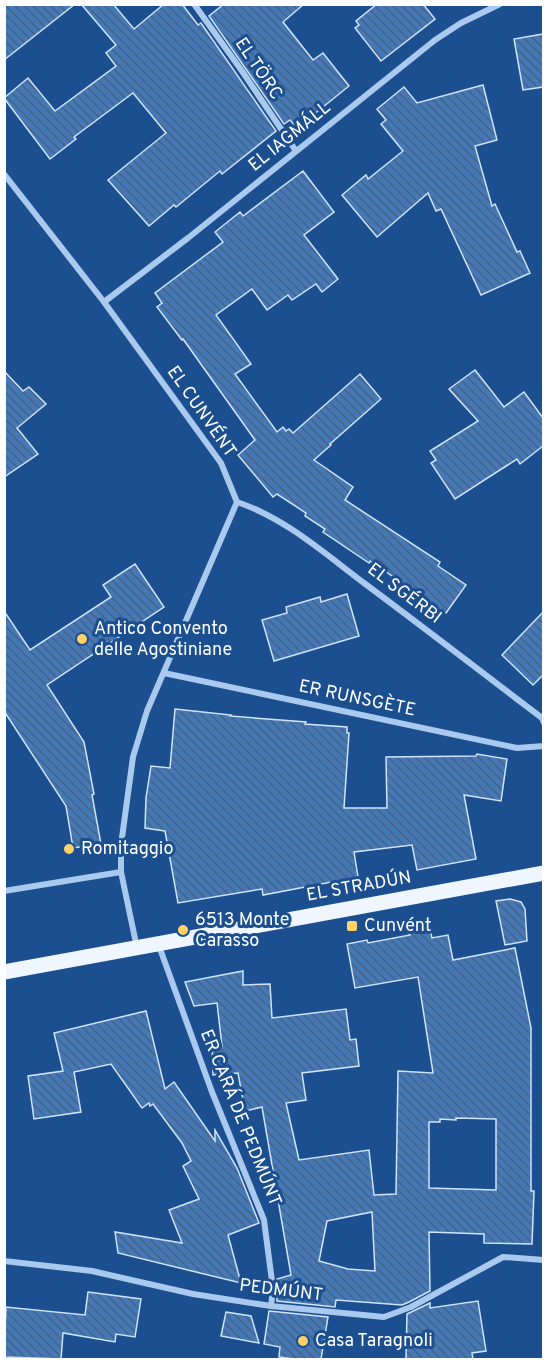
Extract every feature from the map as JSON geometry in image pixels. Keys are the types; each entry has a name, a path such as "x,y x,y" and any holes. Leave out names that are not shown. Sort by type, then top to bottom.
{"main road":[{"name":"EL STRADÚN","path":"4,972 543,873"}],"street":[{"name":"EL TÖRC","path":"194,4 296,151"},
{"name":"EL IAGMÁLL","path":"104,302 435,40 461,23 500,4"},
{"name":"EL CUNVÉNT","path":"4,174 104,302 221,463 237,502"},
{"path":"137,949 121,872 121,845 139,733 237,502"},
{"name":"EL SGÉRBI","path":"237,502 260,510 278,520 543,719"},
{"name":"ER RUNSGÈTE","path":"164,673 517,748 543,746"},
{"path":"4,891 121,872"},
{"name":"ER CARÁ DE PEDMÚNT","path":"158,945 212,1092 264,1220 273,1290 272,1306"},
{"name":"PEDMÚNT","path":"4,1261 92,1271 193,1294 272,1306 384,1317 411,1308 503,1257 543,1260"}],"building":[{"path":"4,4 75,4 4,60"},
{"path":"81,4 113,4 134,29 164,4 182,4 198,25 201,23 276,131 222,174 220,171 149,226 108,180 166,133 133,93 74,137 76,139 50,159 4,98 28,78 55,111 116,66 106,53 116,45"},
{"path":"224,4 304,4 283,22 313,60 323,53 349,86 297,128 290,120 284,124 209,16"},
{"path":"377,4 423,4 435,19 381,61 355,28 359,25 356,21"},
{"path":"543,34 543,87 523,90 514,39"},
{"path":"483,85 497,140 475,146 492,206 495,204 517,252 520,251 530,273 481,295 441,209 436,211 428,193 377,237 342,195 366,175 368,179 403,151 381,124 386,120 377,109 404,87 417,103"},
{"path":"303,171 334,212 304,235 338,279 322,292 316,284 292,300 288,295 267,310 252,289 216,315 251,364 235,374 277,432 283,427 286,431 289,429 293,433 360,374 381,399 314,460 353,487 345,500 440,562 438,566 466,585 446,613 323,532 325,529 305,516 306,513 277,494 273,497 238,455 255,440 183,339 157,307 162,303 155,293 223,242 215,232 240,212 243,216"},
{"path":"475,370 504,407 524,392 543,418 543,446 520,464 517,459 455,499 431,463 436,460 430,451 478,421 449,389"},
{"path":"4,371 23,391 29,387 46,404 17,428 38,454 4,477"},
{"path":"135,564 164,607 47,685 84,742 94,794 92,795 101,844 73,848 66,806 4,711 4,611 30,650 111,597 103,585"},
{"path":"347,594 359,636 274,661 262,620 287,613 286,607 320,597 321,602"},
{"path":"543,612 543,675 533,685 502,655"},
{"path":"175,709 347,727 347,733 349,733 344,808 387,808 386,757 476,756 477,754 507,759 501,801 464,795 476,859 417,870 412,845 354,852 358,877 263,895 262,889 178,903 165,831 145,828 146,798 151,766 170,768"},
{"path":"510,899 521,902 525,909 527,941 505,945 496,901"},
{"path":"430,929 432,938 448,935 453,960 515,948 531,1028 531,1191 534,1191 532,1244 484,1243 484,1234 429,1232 430,1291 409,1302 402,1305 336,1300 335,1307 277,1301 277,1279 291,1275 262,1107 245,1111 238,1073 213,1075 212,1047 222,1046 217,1003 194,1006 185,982 243,971 243,985 270,984 272,1018 346,1009 350,1040 356,1039 359,1066 302,1073 306,1100 286,1103 299,1160 369,1150 374,1195 396,1194 398,1071 433,1073 418,977 355,988 347,944 367,940 368,943 410,935 409,933","holes":["456,1118 496,1119 496,1190 429,1188 429,1122 440,1122 440,1119 456,1120","372,1212 375,1271 348,1269 319,1261 327,1221"]},
{"path":"146,1011 165,1089 174,1082 215,1141 215,1130 237,1168 259,1223 228,1235 241,1283 118,1253 115,1232 182,1243 169,1210 199,1199 183,1166 191,1161 182,1143 153,1104 150,1106 149,1103 142,1108 111,1064 74,1072 81,1112 34,1119 28,1076 63,1071 54,1033"},
{"path":"88,1292 141,1299 135,1337 116,1334 115,1342 63,1333 61,1359 4,1357 6,1307 85,1315"},
{"path":"478,1301 486,1351 472,1353 473,1359 406,1359 407,1314 430,1303 430,1308"},
{"name":"Casa Taragnoli","path":"269,1311 328,1317 321,1359 279,1357 280,1347 264,1344"},
{"path":"226,1312 251,1316 259,1343 221,1336"}],"place":[{"name":"Antico Convento delle Agostiniane","path":"82,639"},
{"name":"Romitaggio","path":"69,849"},
{"name":"Cunvént","path":"352,926"},
{"name":"6513 Monte Carasso","path":"183,930"},
{"name":"Casa Taragnoli","path":"303,1341"}]}
